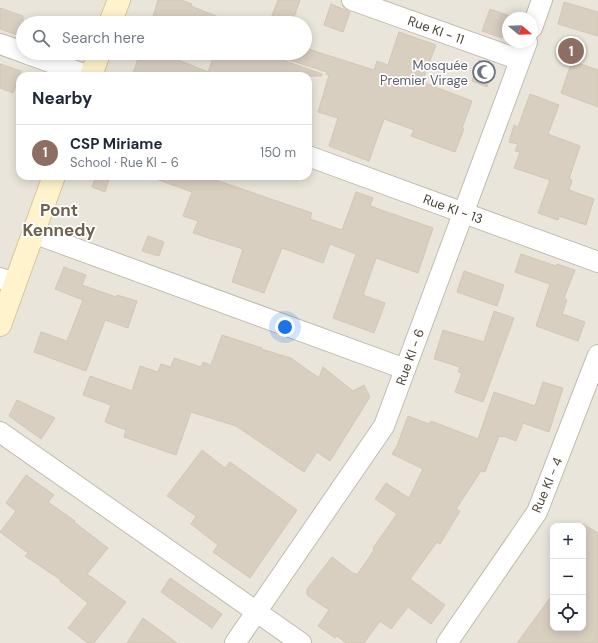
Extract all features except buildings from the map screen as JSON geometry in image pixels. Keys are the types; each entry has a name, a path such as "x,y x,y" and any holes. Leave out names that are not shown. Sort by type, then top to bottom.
{"street":[{"path":"113,16 119,0"},
{"name":"Rue KI - 11","path":"352,0 520,60"},
{"path":"538,12 542,0"},
{"path":"0,44 16,50"},
{"name":"Rue KI - 6","path":"235,643 384,426 525,48"},
{"path":"44,60 79,72"},
{"path":"92,72 97,60"},
{"name":"Rue KI - 13","path":"312,157 598,262"},
{"path":"0,325 8,281 34,233 53,180"},
{"path":"34,233 405,369"},
{"name":"Rue KI - 4","path":"447,643 537,512 598,355"},
{"path":"0,432 301,643"}],"shaded area":[{"path":"0,0 598,0 598,643 0,643"}],"place":[{"name":"CSP Miriame","path":"571,51"},
{"name":"Mosquée Premier Virage","path":"484,72"}],"district":[{"name":"Pont Kennedy","path":"59,220"}]}
